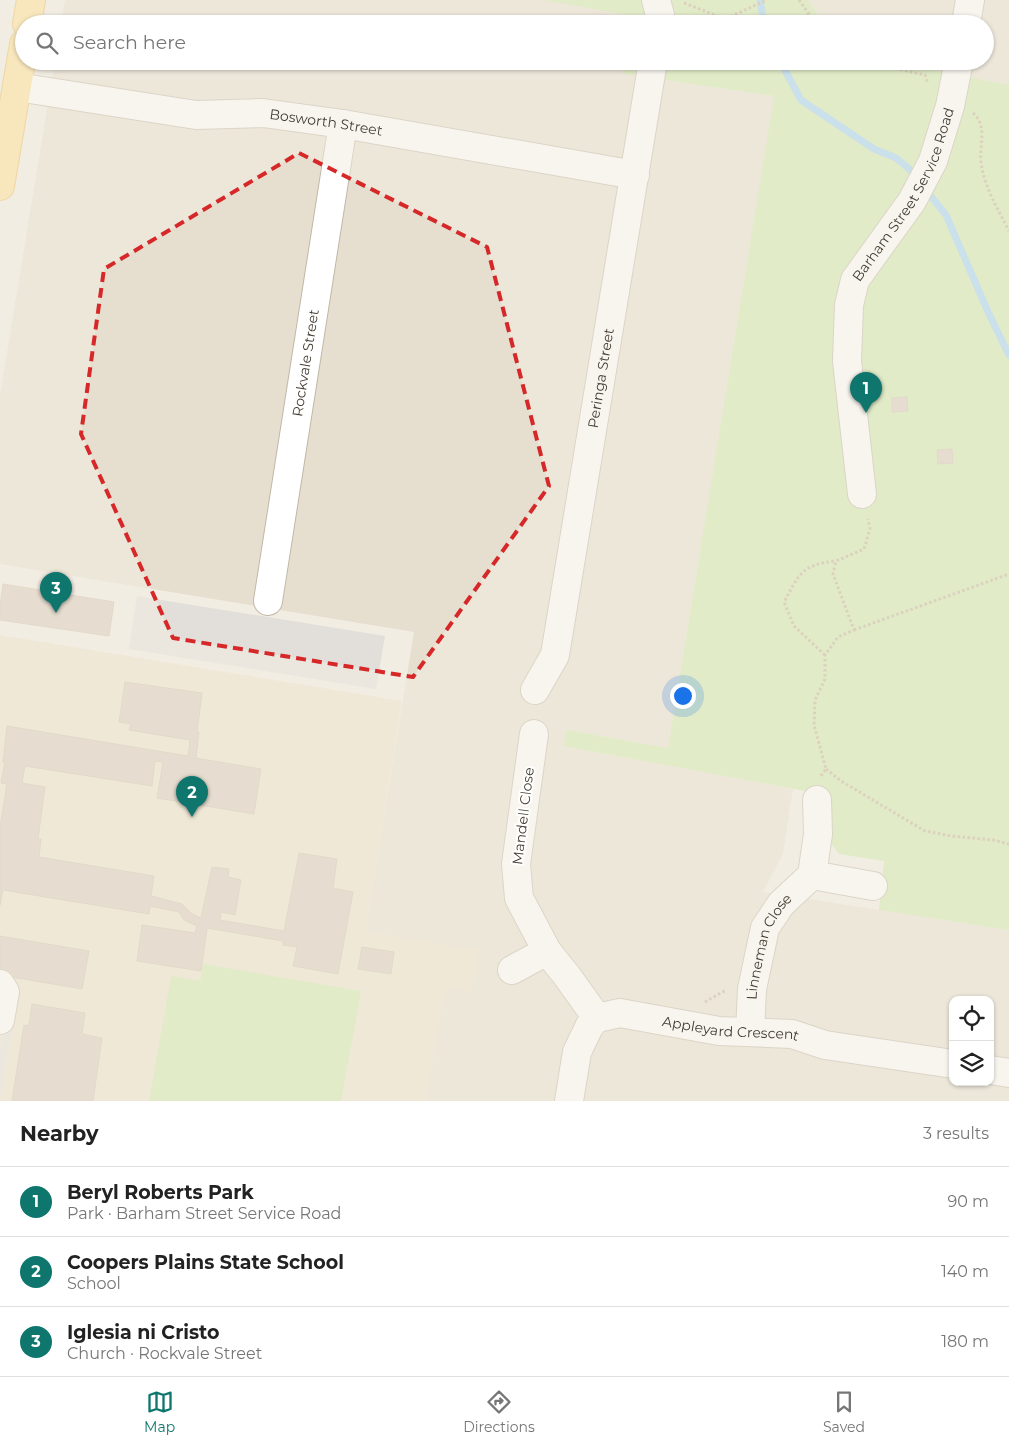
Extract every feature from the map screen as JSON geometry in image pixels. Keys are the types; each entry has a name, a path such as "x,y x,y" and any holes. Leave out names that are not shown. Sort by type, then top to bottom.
{"main road":[{"path":"28,15 31,0"},
{"path":"0,186 20,70"}],"street":[{"path":"656,0 660,15"},
{"path":"968,15 970,0"},
{"name":"Peringa Street","path":"535,690 555,655 652,70"},
{"name":"Barham Street Service Road","path":"862,494 848,361 849,305 855,280 912,201 933,161 950,106 957,70"},
{"name":"Bosworth Street","path":"17,87 196,115 263,114 343,124 635,176"},
{"name":"Rockvale Street","path":"268,601 343,124"},
{"name":"Mandell Close","path":"534,734 516,864 519,898 547,951 568,976 597,1018"},
{"path":"817,800 818,834 812,875 873,886"},
{"name":"Linneman Close","path":"750,1032 752,989 765,928 781,904 812,875"},
{"path":"512,970 547,951"},
{"path":"0,984 5,992 0,1020"},
{"name":"Appleyard Crescent","path":"597,1018 620,1013 719,1031 792,1034 825,1046 949,1063"},
{"path":"569,1101 577,1052 590,1025 597,1018"},
{"path":"994,1071 1009,1073"}],"path":[{"path":"676,0 715,15"},
{"path":"734,15 767,0"},
{"path":"799,0 810,15"},
{"path":"825,655 794,626 784,602 800,573 816,563 836,561 864,549 870,529 862,494"},
{"path":"836,561 833,574 854,630"},
{"path":"1009,574 838,637 825,655 825,679 816,700 814,725 826,769 841,781 925,832 994,840 1009,844"},
{"path":"817,800 816,783 826,769"},
{"path":"696,1001 705,1002 733,986 752,989"}],"highlighted area":[{"path":"299,153 487,247 549,486 413,677 173,638 81,434 104,269"}],"shaded area":[{"path":"65,0 543,0 626,15 62,15"},
{"path":"808,0 1009,0 1009,85 933,70 994,70 994,15 819,15"},
{"path":"54,70 624,70 624,74 774,96 668,748 567,730 563,746 793,789 783,854 763,892 1009,930 1009,1101 425,1101 445,987 478,951 365,932 414,632 0,564 0,395"},
{"path":"137,596 385,636 376,689 129,649"},
{"path":"0,635 402,701 365,932 478,950 472,992 445,988 425,1101 0,1101"},
{"path":"7,1011 15,1012 0,1098 0,1052"}],"green space":[{"path":"543,0 808,0 819,15 626,15"},
{"path":"624,70 933,70 1009,85 1009,930 879,910 884,861 839,854 830,842 826,795 563,746 567,730 668,748 774,96 623,74"},
{"path":"203,964 361,991 341,1101 149,1101 171,976 200,981"}],"building":[{"path":"907,397 908,411 892,412 892,398"},
{"path":"952,449 953,463 938,464 937,450"},
{"path":"3,584 114,602 109,636 0,620"},
{"path":"125,682 202,693 196,758 261,769 254,814 157,798 163,762 155,761 152,786 25,766 22,783 45,787 38,839 41,839 39,857 154,876 151,896 182,904 192,914 201,918 212,867 229,869 228,877 241,880 235,915 221,912 220,920 284,931 299,853 337,859 333,888 353,892 338,974 293,966 297,947 283,945 283,941 207,928 201,971 137,961 142,925 195,933 197,926 184,920 179,912 150,906 149,914 3,890 0,905 0,827 7,784 1,783 5,762 3,762 7,726 188,756 190,740 129,730 131,724 119,722"},
{"path":"0,936 89,951 82,989 0,975"},
{"path":"362,947 394,952 391,974 358,969"},
{"path":"32,1004 85,1013 82,1034 102,1038 93,1101 12,1101 24,1025 29,1026"}],"waterway":[{"path":"760,0 762,15"},
{"path":"785,70 801,100 874,149 896,158 917,178"},
{"path":"925,189 946,215 1009,355"}],"place":[{"name":"Beryl Roberts Park","path":"866,413"},
{"name":"Iglesia ni Cristo","path":"56,613"},
{"name":"Coopers Plains State School","path":"192,817"}]}
